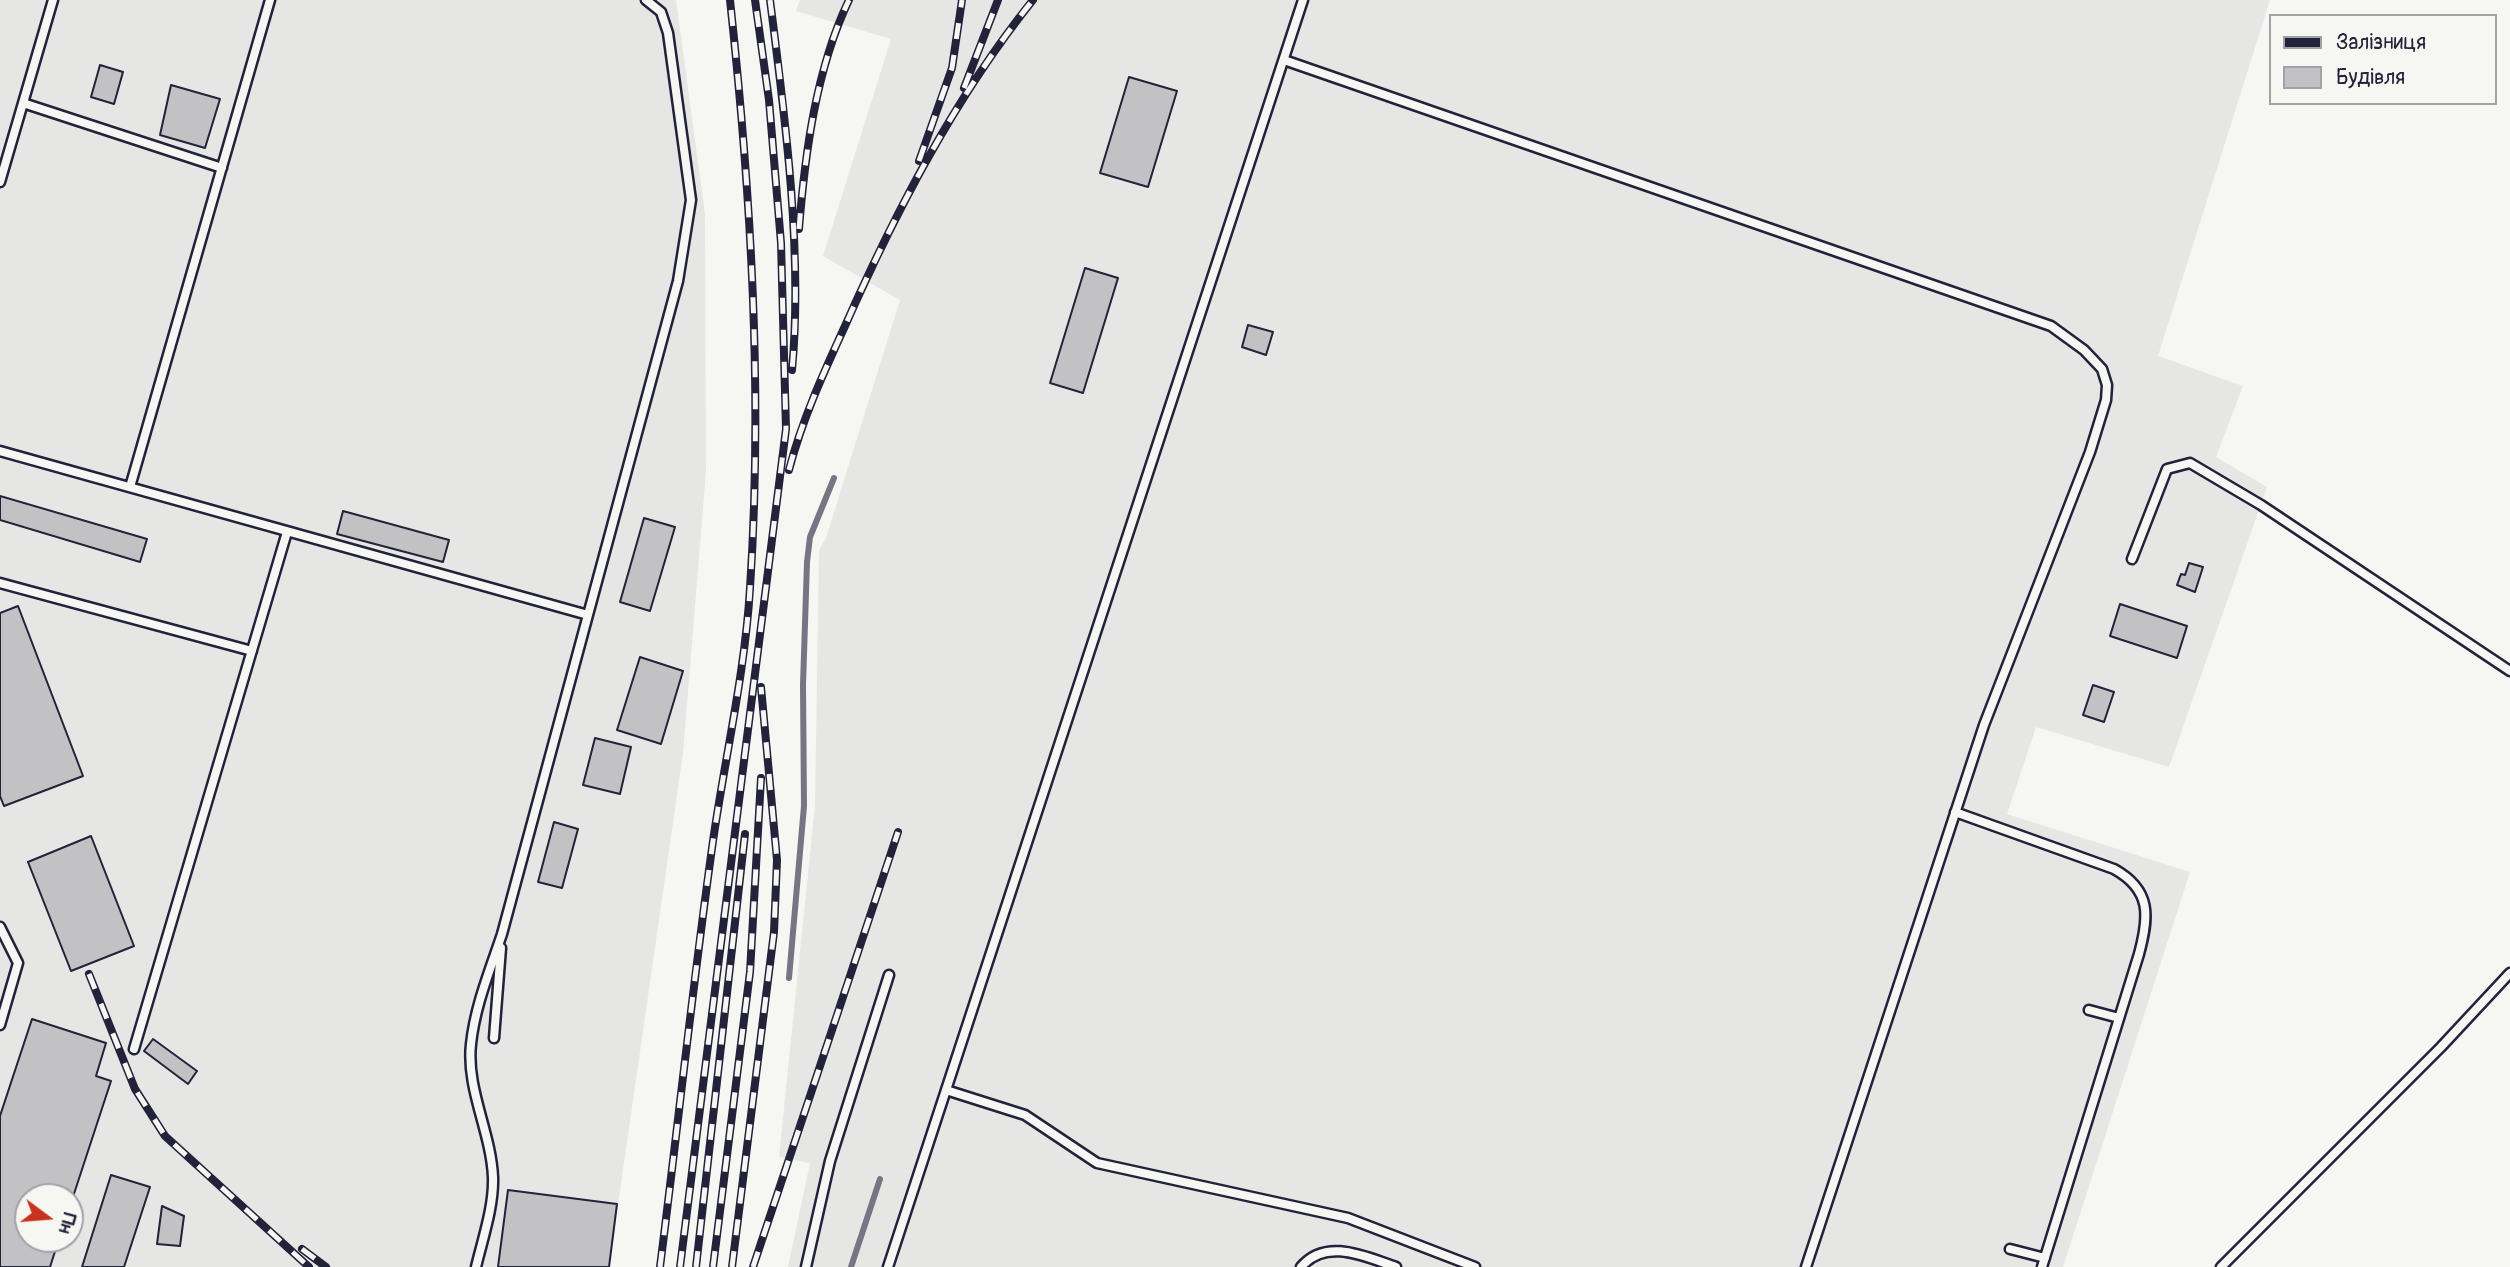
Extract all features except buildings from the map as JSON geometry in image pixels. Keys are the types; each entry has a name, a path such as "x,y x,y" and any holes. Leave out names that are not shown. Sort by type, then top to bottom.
{"lane":[{"path":"0,181 54,0"},
{"path":"130,487 270,0"},
{"path":"477,1267 493,1176 471,1070 471,1044 478,1004 502,934 678,281 689,225 691,200 668,33 661,12 646,0"},
{"path":"888,1267 1303,0"},
{"path":"1284,61 2052,326 2084,350 2102,369 2107,385 2106,400 2090,452 1984,725 1806,1267"},
{"path":"23,103 222,168"},
{"path":"0,451 588,615"},
{"path":"2132,559 2167,469 2175,464 2190,463 2261,505 2510,671"},
{"path":"134,1049 287,532"},
{"path":"0,583 252,650"},
{"path":"1955,812 2114,869 2135,884 2145,904 2144,934 2042,1267"},
{"path":"0,927 18,963 0,1025"},
{"path":"494,1038 502,934"},
{"path":"2221,1267 2441,1048 2510,973"},
{"path":"806,1267 830,1161 889,975"},
{"path":"2089,1010 2119,1018"},
{"path":"946,1090 1025,1115 1097,1163 1348,1218 1475,1267"},
{"path":"2010,1249 2045,1258"},
{"path":"1301,1267 1314,1255 1334,1251 1356,1253 1396,1267"}],"shaded area":[{"path":"0,0 676,0 705,214 706,471 683,753 609,1267 0,1267"},
{"path":"800,0 2270,0 2158,356 2243,386 2216,457 2267,487 2169,767 2036,727 2007,814 2190,872 2063,1267 788,1267 810,1163 779,1157 815,805 819,550 826,538 900,300 823,256 891,39 796,11"}],"waterway":[{"path":"789,978 804,806 803,685 807,562 810,537 834,478"},
{"path":"851,1267 880,1179"}],"railway":[{"path":"660,1267 706,894 739,683 750,588 755,441 753,293 744,146 730,0"},
{"path":"680,1267 786,429 781,243 769,100 755,0"},
{"path":"770,0 794,233 795,326 792,370"},
{"path":"799,229 809,141 820,83 849,0"},
{"path":"919,161 952,68 962,0"},
{"path":"964,88 998,0"},
{"path":"789,470 821,379 884,241 952,116 1033,0"},
{"path":"732,1267 774,932 777,860 761,687"},
{"path":"713,1267 750,972 761,778"},
{"path":"753,1267 898,832"},
{"path":"696,1267 745,834"},
{"path":"89,974 135,1089 165,1136 309,1267"},
{"path":"302,1249 326,1267"}]}
